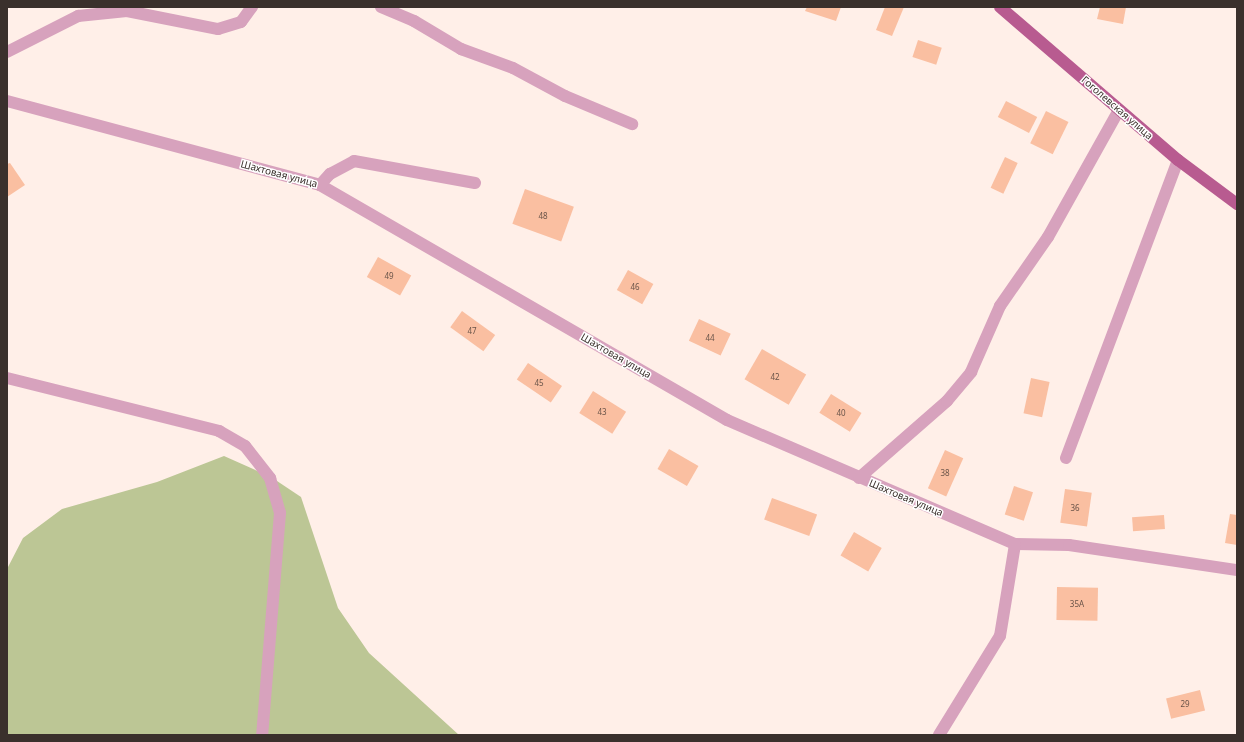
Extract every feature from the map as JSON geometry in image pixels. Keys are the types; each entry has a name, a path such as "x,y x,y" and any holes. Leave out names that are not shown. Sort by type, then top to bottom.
{"main road":[{"name":"Гоголевская улица","path":"1000,7 1178,160 1237,204"}],"street":[{"path":"7,52 78,16 127,11 218,29 241,22 252,7"},
{"path":"380,7 414,21 461,49 513,68 565,96 632,124"},
{"name":"Шахтовая улица","path":"7,101 320,185 726,420 1015,544 1069,545 1237,570"},
{"path":"859,478 947,401 971,372 1000,306 1048,237 1118,110"},
{"path":"1066,458 1178,160"},
{"path":"320,185 330,174 354,161 475,182"},
{"path":"7,378 219,431 245,446 270,478 280,513 262,735"},
{"path":"939,735 1000,636 1015,544"}],"green space":[{"path":"224,456 271,477 301,497 338,608 369,653 459,735 7,735 7,569 23,538 62,509 157,482"}],"building":[{"path":"807,7 841,7 836,21 805,11"},
{"path":"885,7 904,7 892,36 876,30"},
{"path":"1100,7 1126,7 1123,24 1097,19"},
{"path":"918,40 942,48 936,65 912,57"},
{"path":"1006,101 1037,117 1029,133 998,117"},
{"path":"1046,111 1068,122 1053,154 1030,143"},
{"path":"1005,157 1018,163 1003,194 991,188"},
{"path":"10,163 25,185 7,197 7,164"},
{"path":"525,189 574,207 561,242 512,224"},
{"path":"378,257 411,275 400,296 367,277"},
{"path":"628,270 653,284 642,304 617,290"},
{"path":"462,311 495,335 483,351 450,327"},
{"path":"699,319 731,334 721,356 689,341"},
{"path":"762,349 806,374 789,405 744,379"},
{"path":"528,363 562,386 551,403 517,380"},
{"path":"1031,378 1050,382 1042,417 1024,413"},
{"path":"593,391 626,412 612,434 579,413"},
{"path":"831,394 862,413 850,432 819,413"},
{"path":"669,449 698,466 687,486 658,469"},
{"path":"945,450 963,458 946,497 928,488"},
{"path":"1014,486 1033,492 1024,521 1005,515"},
{"path":"1065,489 1092,493 1087,526 1060,523"},
{"path":"772,498 817,514 809,536 764,520"},
{"path":"1230,514 1237,515 1237,545 1225,543"},
{"path":"1164,515 1165,529 1133,531 1132,517"},
{"path":"854,532 882,548 868,571 840,555"},
{"path":"1057,587 1098,588 1097,621 1056,620"},
{"path":"1200,690 1205,710 1171,719 1166,698"}]}
